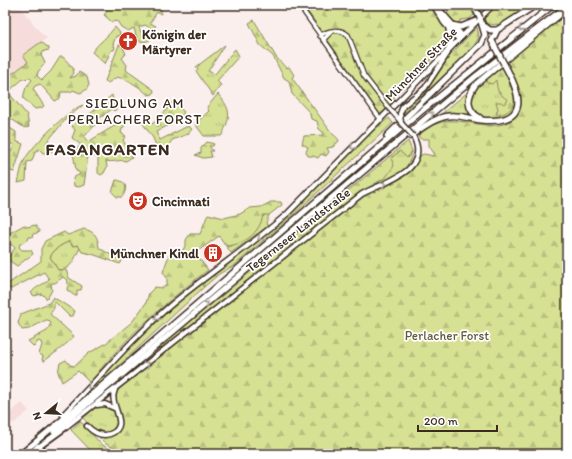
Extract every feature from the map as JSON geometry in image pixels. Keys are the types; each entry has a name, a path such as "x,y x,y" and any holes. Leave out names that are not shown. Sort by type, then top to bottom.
{"highway":[{"path":"434,5 449,25 461,37"},
{"path":"492,40 497,30 536,5"},
{"path":"52,430 379,147 471,69 552,5"},
{"path":"21,454 52,430 504,53 567,6"},
{"path":"391,148 426,124 440,118 459,116 499,121 509,118 518,107 518,93 492,40 478,20 474,8"},
{"path":"484,120 473,114 469,105 469,95 476,84 567,10"},
{"path":"449,25 461,27 478,20"},
{"path":"448,50 451,36 449,25"},
{"path":"483,26 490,30 497,30"},
{"path":"379,147 381,142 479,47 485,35 483,26"},
{"path":"37,448 63,415"},
{"path":"30,454 66,427"}],"main road":[{"name":"Münchner Straße","path":"381,120 493,5"},
{"path":"401,123 400,114 403,106 428,83 448,50"},
{"name":"Tegernseer Landstraße","path":"63,415 157,318 193,288 266,233 381,120"},
{"name":"Tegernseer Landstraße","path":"66,427 362,194 406,172 415,163 418,151 416,142 401,123"},
{"path":"87,426 97,434 110,434 119,425 118,413 112,400 116,388"},
{"path":"92,407 102,404 109,404 118,413"}],"street":[{"path":"299,5 381,120"},
{"name":"Tegernseer Landstraße","path":"330,32 340,30 348,35 364,76 401,123"},
{"path":"320,36 330,32"},
{"path":"323,40 330,32"}],"shaded area":[{"path":"5,5 18,5 41,33 47,38 23,55 28,62 5,79"},
{"path":"22,403 29,411 13,424 6,416"}],"green space":[{"path":"101,5 164,5 161,8 161,14 157,12 150,23 156,26 153,29 145,25 139,27 144,39 153,34 154,36 150,40 144,42 137,40 134,28 128,31 121,27 117,21 112,22 104,15 107,11"},
{"path":"303,5 430,5 448,32 441,48 394,97 392,105 380,114"},
{"path":"461,5 469,5 474,15 469,19 461,20 459,23 455,22 446,14 449,10 458,9"},
{"path":"496,5 530,5 501,24 487,25 484,18"},
{"name":"Perlacher Forst","path":"567,14 567,454 127,454 106,444 97,435 110,435 115,433 120,426 121,417 115,399 115,394 119,389 362,196 405,175 413,169 421,155 424,154 434,156 434,153 429,146 429,139 421,139 418,136 423,132 442,122 461,121 499,125 508,122 515,117 519,111 521,97 517,83 507,64 508,60"},
{"path":"254,20 276,57 286,68 289,67 294,75 292,78 331,132 337,137 339,141 333,147 327,148 329,152 326,156 321,154 318,158 308,156 306,152 308,147 302,144 304,136 323,135 323,132 319,129 317,121 311,119 310,113 292,94 289,81 284,78 273,56 260,45 249,23"},
{"path":"115,27 120,33 119,36 116,36 113,44 115,47 114,50 111,50 105,64 92,52"},
{"path":"477,27 479,37 473,48 404,113 405,108 430,85 444,62"},
{"path":"41,42 49,48 49,50 44,51 41,55 45,63 38,72 37,76 42,80 51,71 60,57 63,57 73,68 74,73 70,78 76,76 79,72 87,77 89,85 86,90 80,93 73,90 71,92 61,92 60,98 55,101 40,84 35,86 33,89 44,106 35,109 23,98 26,87 32,80 30,78 23,79 8,92 27,115 29,127 25,128 5,115 5,79 28,62 23,55"},
{"path":"119,45 122,45 126,54 122,58 127,65 126,70 154,90 153,94 148,95 134,84 117,77 108,83 105,81"},
{"path":"225,45 208,71 215,74 235,49 239,56 217,81 221,85 213,96 196,71 198,70 196,67"},
{"path":"502,64 514,90 516,99 515,106 512,112 506,116 491,119 483,118 472,110 470,98 478,83"},
{"path":"503,67 516,99 509,111 503,114 496,114 498,109 496,102 501,102 504,104 508,100 499,92 496,80 492,84 487,83 485,80 499,68"},
{"path":"468,92 467,105 473,116 439,116"},
{"path":"218,94 228,110 227,123 221,136 204,136 195,124 209,111 207,107"},
{"path":"112,95 113,99 120,106 114,111 112,109 96,121 97,123 84,137 88,142 124,120 126,124 121,133 126,136 123,140 132,157 126,161 106,161 107,167 101,175 98,173 98,157 88,156 84,185 79,187 74,186 73,178 80,174 76,171 73,152 81,145 72,138 75,130 72,126 79,119 82,121"},
{"path":"173,101 184,112 180,119 156,132 160,140 188,126 192,129 188,134 172,140 160,155 153,138 141,121 142,119 150,124 153,123"},
{"path":"83,105 66,119 46,143 54,150 49,153 43,153 39,149 35,152 32,161 27,162 26,181 18,183 24,162 29,153 60,120"},
{"path":"389,118 393,123 293,215 235,265 219,274 204,287 201,284 289,215 377,127"},
{"path":"5,125 16,132 16,141 23,144 14,172 10,171 9,165 5,163 5,150 11,152 14,145 5,141"},
{"path":"408,141 412,151 407,158 400,151 391,158 394,166 386,177 358,194 182,334 183,328"},
{"path":"207,142 214,144 213,146 209,146 213,151 210,151 212,157 203,158 195,155 201,153 201,148"},
{"path":"400,151 407,158 412,151 408,164 399,173 375,185 386,177 391,158"},
{"path":"116,180 122,182 126,188 122,197 117,197 112,192"},
{"path":"271,202 281,202 282,205 269,215 263,215 258,227 250,237 239,243 226,246 219,236 195,253 208,270 141,326 103,366 90,383 78,371 62,382 58,372 60,363 66,360 70,365 75,366 89,353 105,344 132,322 146,303 149,293 155,287 162,288 167,285 167,278 163,272 169,255 183,250 186,240 190,234 200,234 208,214 224,218 240,214 250,208 261,207"},
{"path":"266,214 269,215 266,223 268,226 231,253 226,246 232,246"},
{"path":"24,225 27,227 35,225 40,232 33,234 32,237 29,237 28,240 20,244 19,247 22,250 31,250 33,254 17,266 7,259 15,248 11,244 5,250 5,231 8,234"},
{"path":"84,229 95,235 98,240 99,248 122,261 120,264 82,252 78,245 72,246 70,241 58,247 50,257 58,270 66,270 69,278 82,286 81,290 77,290 77,295 75,296 67,290 68,281 63,277 55,283 51,283 52,290 47,299 42,294 34,296 31,293 49,279 44,272 11,289 8,288 8,284 41,261 41,249 45,241 64,232 68,235"},
{"path":"70,241 72,245 77,244 80,248 70,266 63,270 58,270 50,257 58,247"},
{"path":"201,284 204,287 64,416 147,331"},
{"path":"53,297 75,311 73,316 69,316 54,301 54,308 50,314 74,336 44,361 42,360 43,356 39,354 42,345 41,342 38,341 34,347 28,341 47,331 51,323 46,320 29,329 22,330 18,323 21,314 49,303"},
{"path":"183,328 182,334 79,415 79,414"},
{"path":"106,406 114,410 118,420 113,430 108,432 100,432 93,428 83,418 96,407"},
{"path":"80,421 101,444 117,454 94,454 71,430"}],"place":[{"name":"Königin der Märtyrer","path":"128,41"},
{"name":"Cincinnati","path":"138,201"},
{"name":"Münchner Kindl","path":"213,253"}],"district":[{"name":"SIEDLUNG AM PERLACHER FORST","path":"135,112"},
{"name":"FASANGARTEN","path":"108,149"}]}
